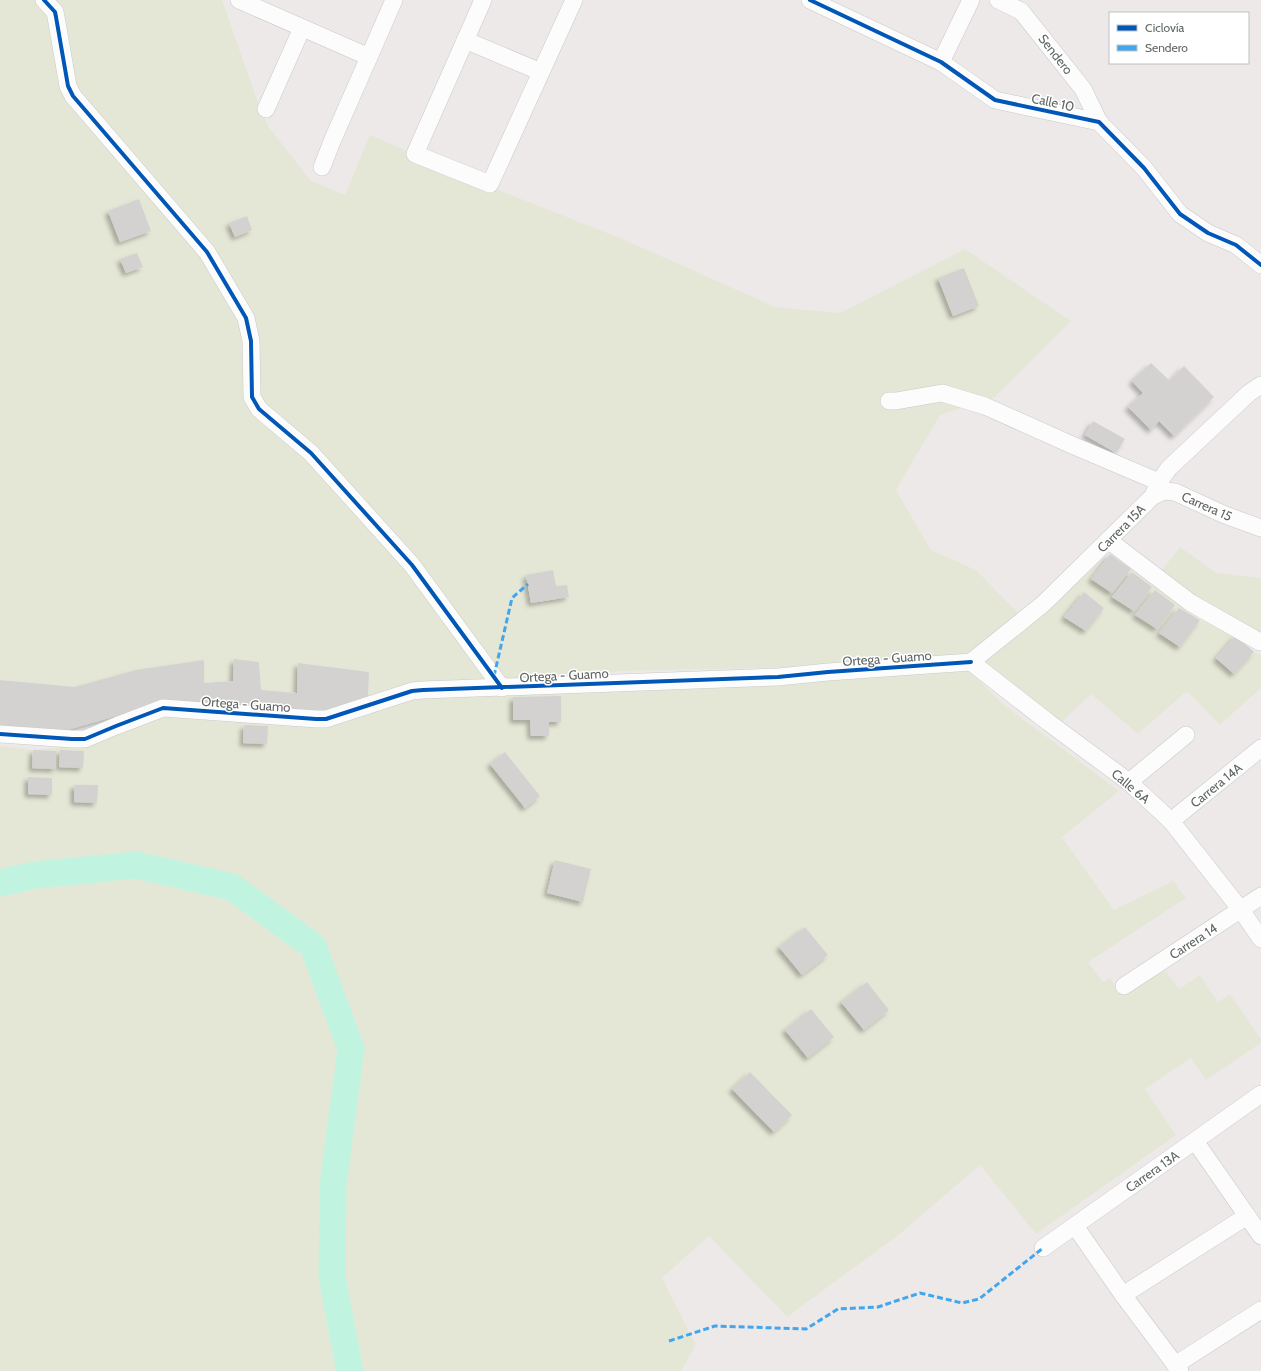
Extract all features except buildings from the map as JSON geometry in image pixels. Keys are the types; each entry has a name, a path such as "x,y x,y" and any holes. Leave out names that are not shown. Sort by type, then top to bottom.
{"street":[{"path":"44,0 55,12 68,86 73,96 207,252 246,318 251,341 252,397 259,409 311,453 412,565 502,688"},
{"path":"240,0 369,57"},
{"path":"322,167 394,0"},
{"path":"482,0 415,154 490,184 574,0"},
{"name":"Calle 10","path":"810,0 941,62 995,100 1099,122"},
{"path":"941,62 971,0"},
{"name":"Sendero","path":"998,0 1025,5 1083,89 1099,122"},
{"path":"266,109 302,28"},
{"path":"465,40 541,72"},
{"path":"1099,122 1144,168 1180,214 1208,233 1236,245 1261,264"},
{"name":"Carrera 15A","path":"971,662 1043,604 1108,540 1156,489 1169,468 1248,393 1261,385"},
{"path":"889,401 942,394 985,406 1072,445 1156,489"},
{"name":"Carrera 15","path":"1156,489 1175,492 1225,515 1261,528"},
{"path":"1108,540 1191,603 1260,642"},
{"name":"Ortega - Guamo","path":"0,734 72,740 85,739 163,708 326,719 412,691 423,690 778,677 971,662"},
{"name":"Calle 6A","path":"971,662 1048,722 1129,782 1171,821 1241,910 1261,938"},
{"path":"1129,782 1186,734"},
{"name":"Carrera 14A","path":"1171,821 1261,748"},
{"name":"Carrera 14","path":"1124,986 1261,896"},
{"name":"Carrera 13A","path":"1043,1248 1261,1094"},
{"path":"1195,1141 1261,1236"},
{"path":"1123,1295 1247,1216"},
{"path":"1075,1226 1123,1295 1177,1368 1261,1310"}],"green space":[{"path":"0,0 222,0 260,108 268,126 311,181 345,195 370,135 496,189 625,240 775,307 840,313 965,249 1071,321 995,397 940,415 896,490 931,550 976,570 1019,614 966,654 813,667 620,671 551,681 492,682 368,697 369,672 298,663 297,693 261,690 259,662 234,659 233,681 204,683 204,660 75,687 0,680"},
{"path":"1180,547 1216,573 1261,578 1261,641 1159,574"},
{"path":"1110,554 1200,620 1236,635 1216,658 1233,674 1254,652 1261,655 1261,688 1220,725 1187,691 1138,734 1091,694 1061,723 979,662 1043,612"},
{"path":"967,669 1004,705 1119,791 1062,837 1114,910 1173,881 1186,898 1088,962 1103,982 1110,978 1121,995 1126,994 1165,970 1179,989 1200,975 1218,1002 1230,994 1261,1039 1261,1043 1206,1080 1191,1058 1145,1089 1176,1135 1036,1234 980,1165 901,1233 787,1317 709,1236 662,1278 696,1345 681,1371 0,1371 0,746 33,750 84,745 151,717 179,716 280,723 422,695"}],"waterway":[{"path":"0,883 35,875 136,865 232,887 313,946 351,1049 333,1185 332,1278 350,1371"}],"marked path":[{"path":"494,676 512,598 528,584"},
{"path":"669,1341 715,1326 806,1329 838,1309 878,1307 920,1293 962,1303 979,1299 1043,1248"}],"cycle path":[{"path":"44,0 55,12 68,86 73,96 207,252 246,318 251,341 252,397 259,409 311,453 412,565 502,688"},
{"path":"810,0 941,62 995,100 1099,122 1144,168 1180,214 1208,233 1236,245 1261,265"},
{"path":"0,734 85,739 163,708 326,719 412,691 423,690 778,677 971,662"}]}
